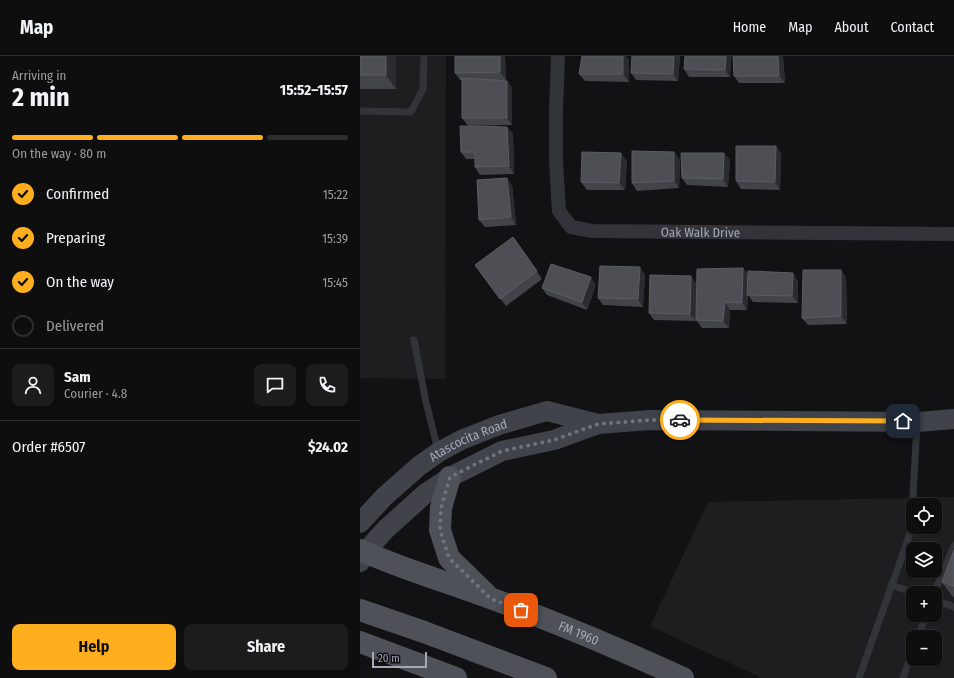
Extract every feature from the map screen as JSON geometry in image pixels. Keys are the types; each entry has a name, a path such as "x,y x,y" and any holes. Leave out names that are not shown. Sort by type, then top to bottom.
{"main road":[{"name":"Atascocita Road","path":"360,523 384,497 419,466 439,452 461,440 499,425 547,411 598,424"},
{"name":"Atascocita Road","path":"362,554 386,529 426,493 450,477 502,451 554,440 598,424 650,420 918,422 954,420"},
{"path":"450,477 441,508 440,530 449,558 491,599"},
{"name":"FM 1960","path":"362,554 491,599 605,642 683,678"},
{"path":"360,610 424,632 546,678"},
{"path":"360,642 456,678"}],"street":[{"name":"Oak Walk Drive","path":"558,56 556,161 559,211 571,227 592,231 954,234"}],"lane":[{"path":"360,111 411,112 423,89 424,56"},
{"path":"414,340 426,402 439,452"},
{"path":"858,678 911,531 918,422"},
{"path":"937,586 954,546"},
{"path":"891,585 906,590"},
{"path":"942,603 954,607"},
{"path":"903,678 907,666"}],"shaded area":[{"path":"360,56 446,56 445,379 360,378"},
{"path":"954,497 954,678 762,678 650,626 708,502"}],"building":[{"path":"360,56 386,56 386,75 360,75"},
{"path":"455,56 500,56 500,72 455,73"},
{"path":"582,56 623,56 623,74 579,74"},
{"path":"632,56 674,56 673,74 631,73"},
{"path":"685,56 726,56 725,70 684,69"},
{"path":"733,56 778,56 779,76 734,76"},
{"path":"462,78 507,81 507,118 462,118"},
{"path":"460,126 507,127 509,166 475,167 475,152 461,152"},
{"path":"736,146 776,146 775,182 736,181"},
{"path":"632,151 674,152 674,181 632,183"},
{"path":"582,152 621,153 619,183 581,182"},
{"path":"681,153 724,153 723,179 682,178"},
{"path":"507,178 511,217 479,220 477,180"},
{"path":"513,237 537,271 500,299 475,265"},
{"path":"551,264 591,277 582,302 542,288"},
{"path":"600,266 640,267 638,299 598,298"},
{"path":"743,268 742,303 725,302 723,321 696,320 697,269"},
{"path":"803,270 841,270 841,316 802,318"},
{"path":"748,271 793,273 792,296 747,295"},
{"path":"650,275 691,276 690,314 649,313"},
{"path":"954,550 954,586 942,582"}],"way so far":[{"path":"521,610 491,599 449,558 440,530 441,508 450,477 502,451 554,440 598,424 650,420 680,420"}],"route":[{"path":"680,420 903,421"}]}
